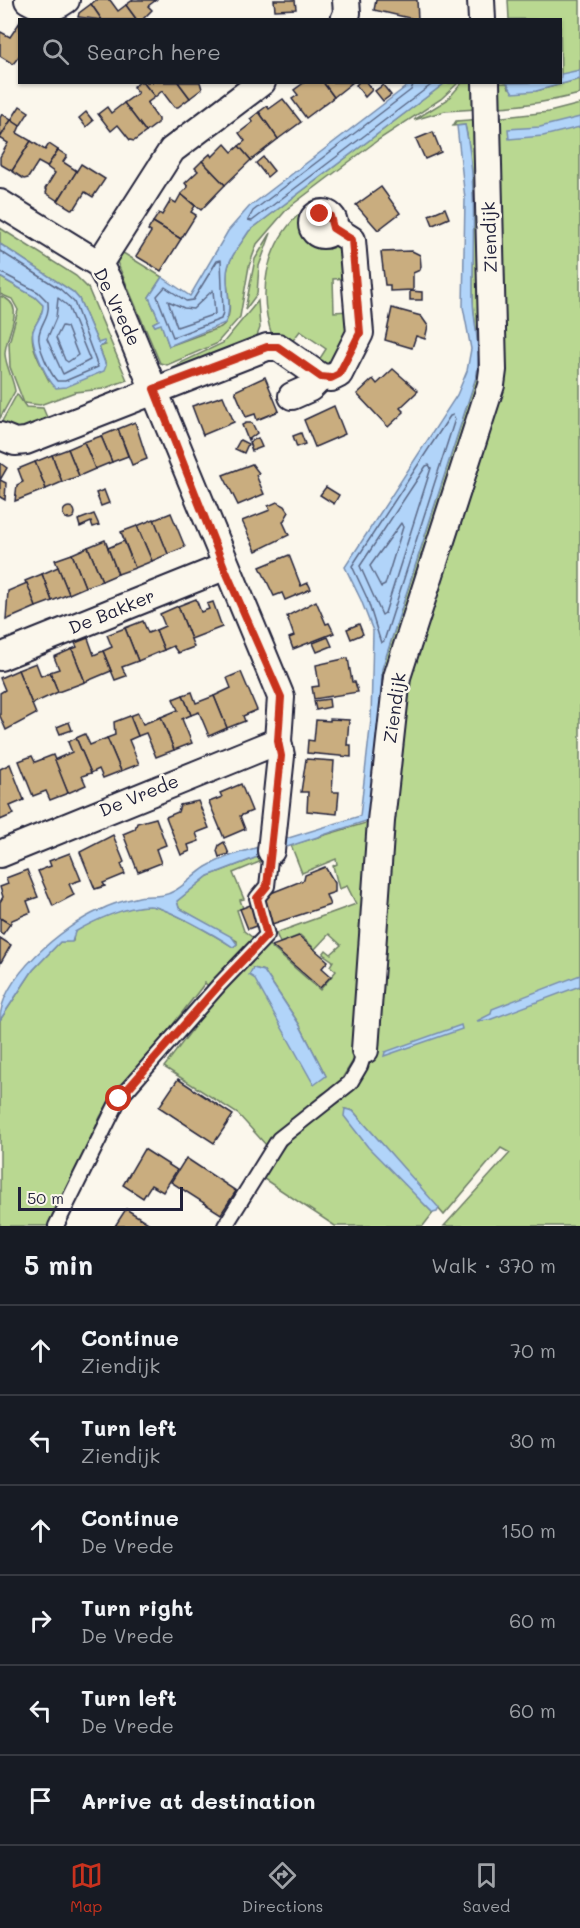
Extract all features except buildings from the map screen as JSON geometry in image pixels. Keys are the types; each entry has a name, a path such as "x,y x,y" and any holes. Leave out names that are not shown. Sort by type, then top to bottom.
{"street":[{"path":"28,0 47,9 56,8 66,0"},
{"path":"345,18 346,0"},
{"path":"481,0 482,18"},
{"path":"99,264 172,150 259,84"},
{"name":"Ziendijk","path":"365,1050 381,821 397,677 491,385 494,345 486,84"},
{"name":"De Vrede","path":"0,203 99,264 154,389 224,567 281,697 278,741 281,756 271,851"},
{"path":"0,436 15,442 26,441 154,389 267,347 278,347 321,377 331,378 339,374 360,333 352,240 333,228"},
{"path":"292,396 310,388 321,377"},
{"name":"De Bakker","path":"0,657 224,567"},
{"name":"De Vrede","path":"0,854 278,741"}],"lane":[{"path":"56,1226 119,1099 219,985 267,935 257,898 267,886 271,851"},
{"name":"Ziendijk","path":"225,1226 279,1139 350,1083 360,1066 365,1050"}],"green space":[{"path":"508,0 580,0 580,76 562,81 562,18 509,18"},
{"path":"580,79 580,94 538,103 496,107 491,84 507,84 509,88 536,91"},
{"path":"444,84 457,84 441,99 378,140 288,208 257,244 249,266 240,317 216,344 167,365 160,363 117,262 120,251 162,277 149,297 159,320 153,323 155,326 161,323 169,346 221,327 226,322 229,309 228,267 249,231"},
{"path":"461,84 481,84 477,109 445,111 414,120 447,100"},
{"path":"580,104 580,1226 444,1226 510,1153 501,1148 444,1215 353,1111 345,1109 401,1180 433,1213 423,1226 335,1226 261,1177 292,1136 342,1100 340,1097 356,1085 368,1066 397,717 494,391 493,118 549,112"},
{"path":"482,119 489,350 406,641 356,1056 338,1085 322,1094 266,1145 238,1114 164,1067 236,971 210,988 205,983 147,1058 116,1089 100,1117 51,1226 0,1226 0,1020 33,970 60,942 73,941 74,932 110,914 130,908 149,906 179,916 233,947 237,941 179,908 177,901 208,876 268,853 269,858 233,873 244,899 240,900 243,908 237,910 244,931 256,940 262,939 320,990 336,971 330,966 333,961 323,954 326,950 331,954 341,945 329,934 315,949 300,935 280,943 276,933 356,904 347,886 339,889 333,866 337,864 336,859 302,873 291,845 366,823 380,731 382,669 477,374 478,346 473,301 472,169 465,125 453,126 456,121","holes":["253,968 264,971 299,1024 326,1076"]},
{"path":"298,215 311,242 320,245 339,243 349,278 333,279 334,312 349,311 350,327 347,342 340,356 327,366 317,363 326,349 300,331 291,343 273,338 268,321 265,288 271,257 287,228"},
{"path":"0,228 76,276 88,288 127,380 103,389 75,392 40,405 24,403 10,367 9,343 18,310 12,299 0,294 0,277 35,297 43,305 32,337 37,357 49,381 106,365 99,347 105,345 98,343 79,299 73,292 0,244"},
{"path":"271,233 259,266 257,294 245,310 255,259"},
{"path":"0,296 9,300 13,306 13,320 5,354 15,391 0,418"},
{"path":"258,301 260,328 255,341 175,374 172,367 223,343"},
{"path":"17,394 26,407 43,408 49,422 23,433 0,425"}],"water":[{"path":"580,70 580,79 562,84 562,74"},
{"path":"410,84 444,84 249,231 232,257 228,269 229,305 225,323 169,346 161,324 155,326 153,323 159,320 149,297 162,277 190,296 228,231 249,207"},
{"path":"508,84 562,84 536,91 513,93"},
{"path":"580,117 580,127 543,136 509,139 508,129 540,127"},
{"path":"465,125 472,169 473,301 478,346 477,374 382,669 380,731 369,820 284,848 282,840 360,816 371,720 373,631 345,567 457,395 467,371 471,349 463,307 465,199 457,126"},
{"path":"0,244 73,292 79,299 98,343 104,341 105,344 99,347 106,366 104,371 66,387 56,388 52,384 40,361 33,337 43,305 35,297 0,277"},
{"path":"266,845 268,853 208,876 177,901 179,908 232,937 237,944 233,947 216,936 157,907 149,906 120,911 75,932 72,942 60,942 33,970 0,1020 10,987 22,971 36,955 69,928 114,904 139,897 170,893 213,863"},
{"path":"253,968 264,971 299,1024 326,1076 314,1085 254,978 249,975"},
{"path":"580,975 580,986 489,1020 477,1021 491,1014 492,1009"},
{"path":"461,1025 462,1029 384,1056 385,1052"},
{"path":"345,1109 353,1111 439,1208 437,1212 433,1213 368,1147 344,1116"}],"route":[{"path":"119,1099 219,985 267,935 267,928 257,898 267,886 281,756 278,741 281,697 224,567 154,389 267,347 278,347 321,377 331,378 339,374 360,333 352,240 333,228 334,224 330,216 320,214"}]}
